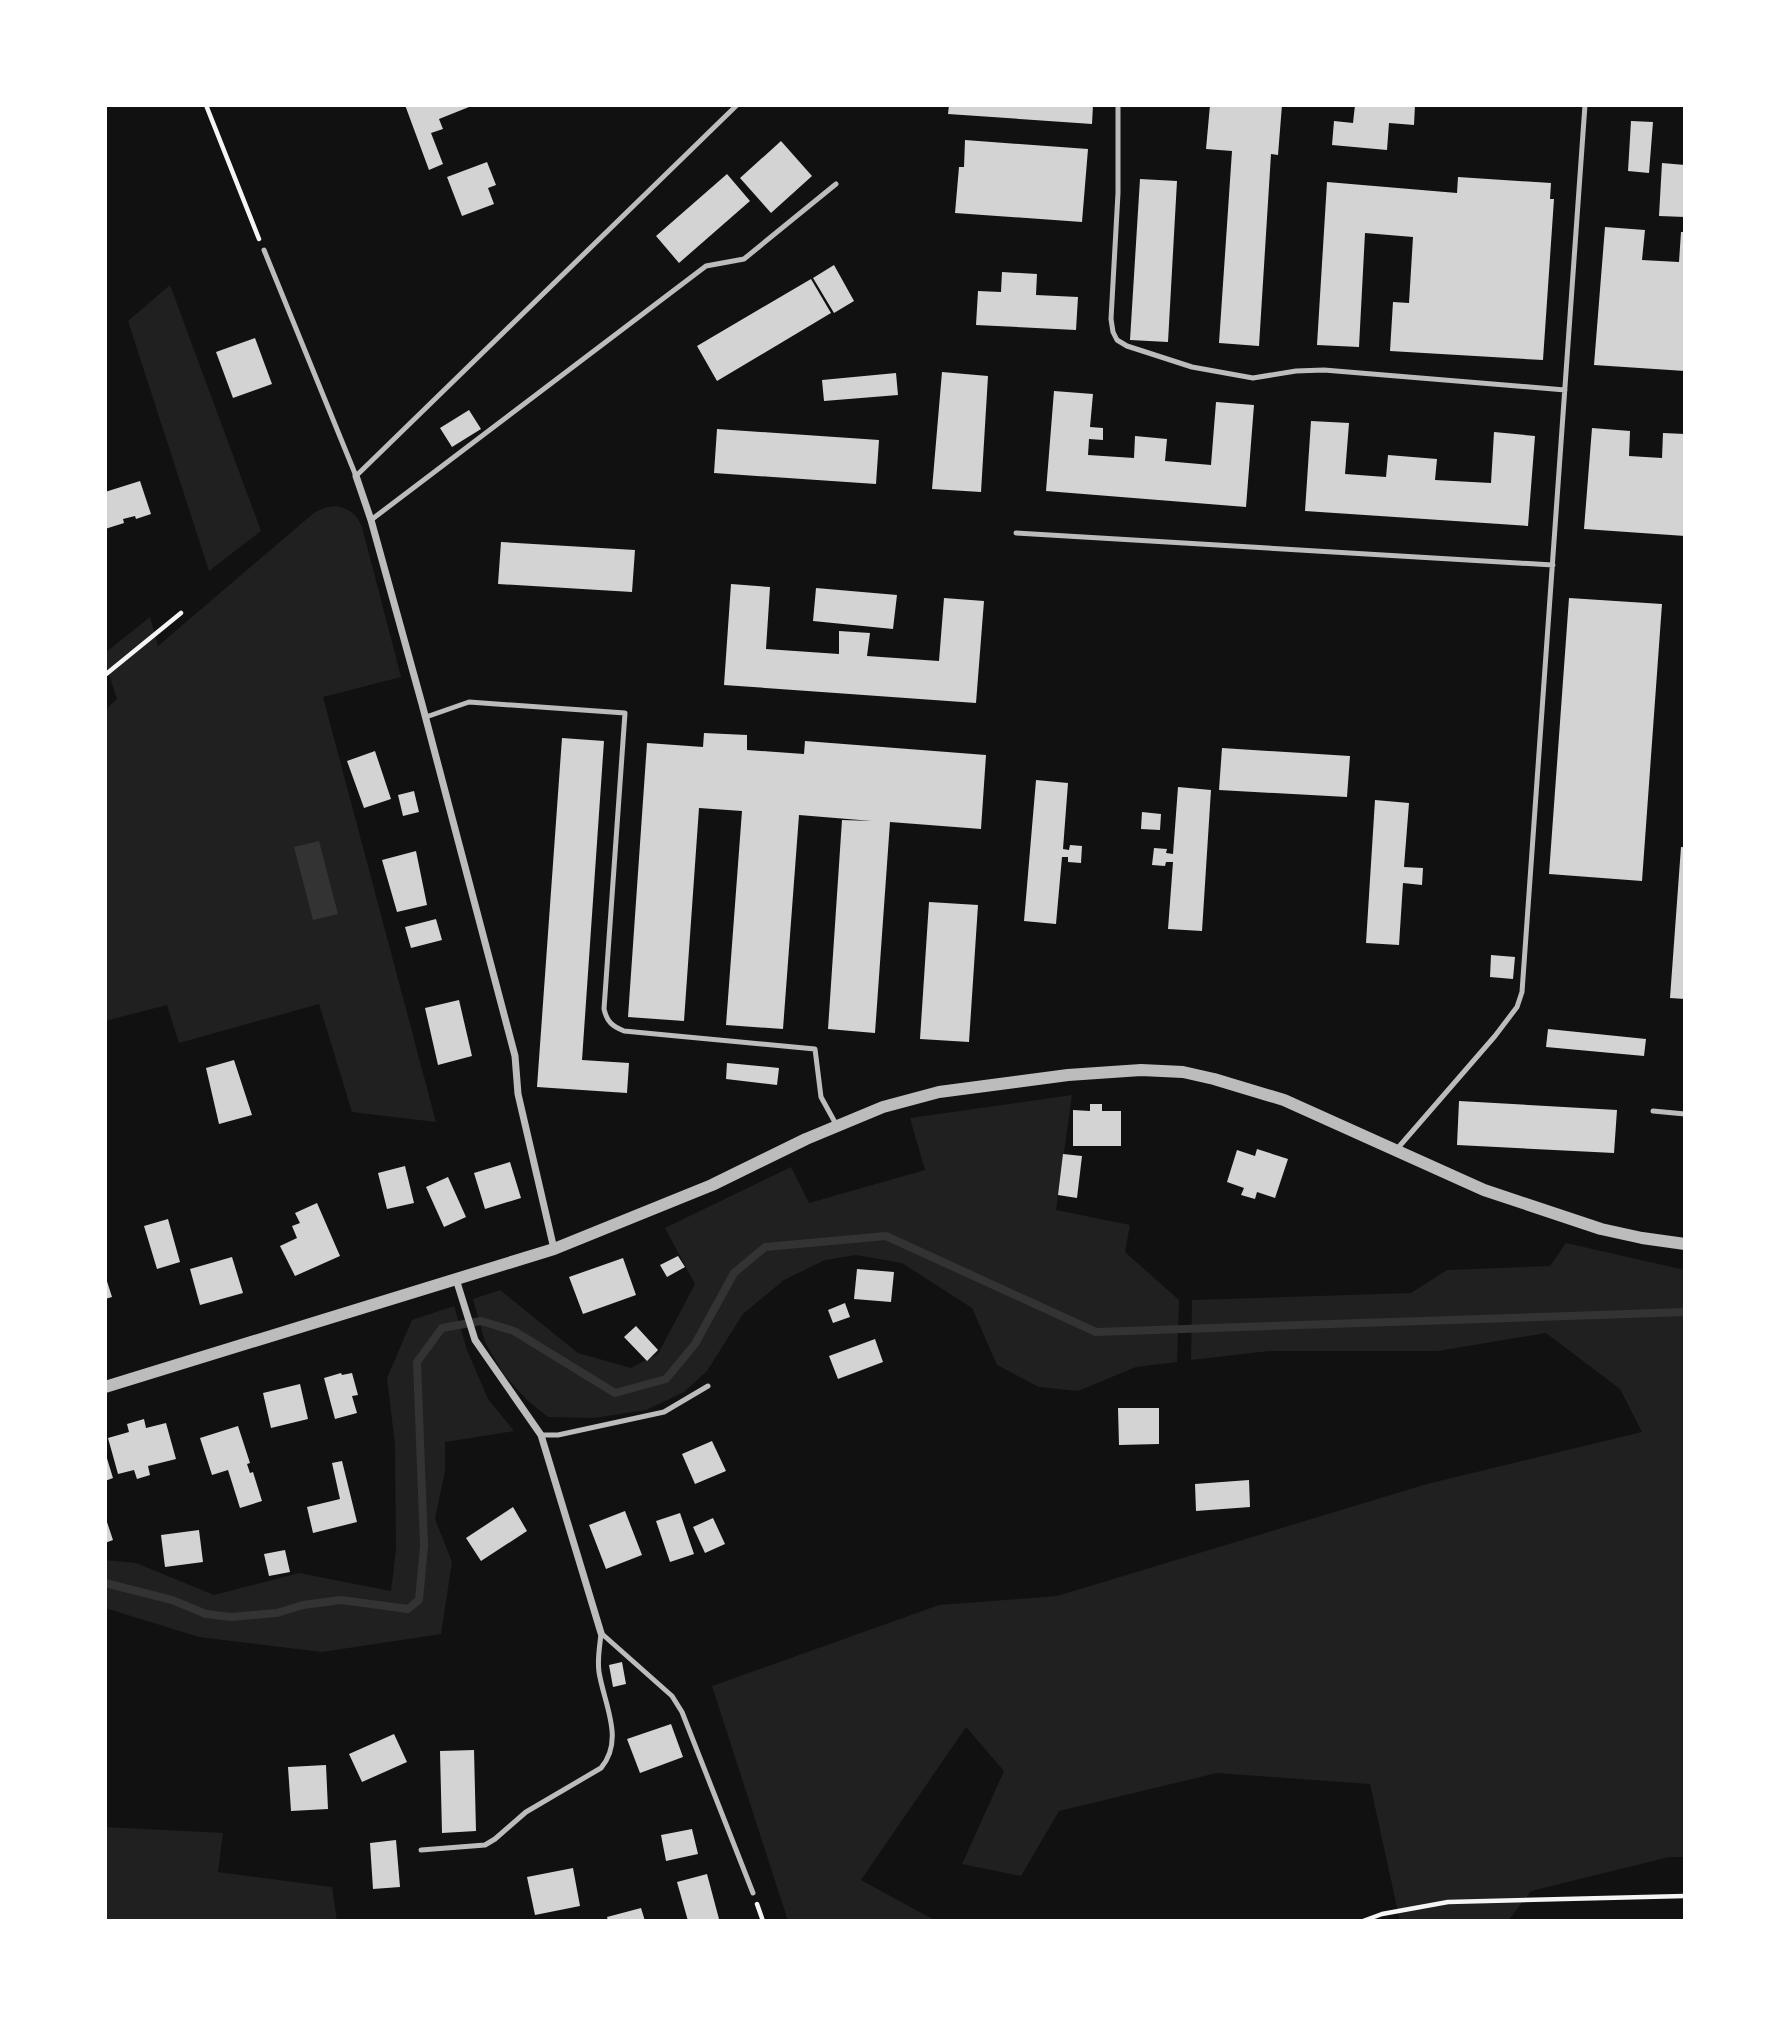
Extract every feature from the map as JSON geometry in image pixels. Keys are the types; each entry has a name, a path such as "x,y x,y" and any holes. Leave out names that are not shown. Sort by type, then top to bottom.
{"street":[{"path":"356,475 426,717 515,1056 518,1094 554,1249"},
{"path":"105,1387 554,1249 712,1185 883,1107 939,1093 1004,1082 1141,1070 1183,1072 1284,1100 1484,1190 1570,1220 1642,1238 1685,1244"},
{"path":"456,1279 475,1340 541,1435 601,1633"}],"lane":[{"path":"264,250 356,475 737,105"},
{"path":"1118,105 1118,193 1111,319 1117,340 1144,353 1192,367 1253,378 1296,371 1324,370 1565,390"},
{"path":"1395,1151 1495,1036 1517,1007 1522,992 1585,105"},
{"path":"371,520 706,266 744,259 836,184"},
{"path":"1016,533 1553,565"},
{"path":"426,717 469,702 625,713 604,1009 606,1020 613,1027 624,1031 815,1049 821,1097 837,1126"},
{"path":"1653,1111 1685,1114"},
{"path":"541,1435 558,1435 664,1412 708,1387"},
{"path":"421,1850 485,1845 526,1812 601,1768 610,1757 613,1744 598,1661 601,1633"},
{"path":"601,1633 672,1696 682,1712 753,1893"}],"path":[{"path":"206,105 264,250"},
{"path":"105,676 181,612"},
{"path":"1363,1921 1382,1914 1448,1902 1685,1895"}],"shaded area":[{"path":"170,285 261,531 209,571 128,321"},
{"path":"337,506 353,513 362,527 401,677 323,697 436,1122 352,1112 319,1004 179,1043 167,1005 105,1021 105,710 117,699 105,662 105,653 150,617 158,646 315,512"},
{"path":"319,841 338,914 313,920 294,847"},
{"path":"1072,1095 1056,1210 1130,1225 1125,1252 1179,1300 1177,1362 1136,1367 1078,1391 1039,1387 997,1365 972,1308 902,1263 856,1255 825,1260 784,1280 743,1314 707,1371 684,1392 646,1410 594,1418 548,1417 527,1400 504,1375 485,1342 473,1299 500,1290 578,1353 631,1368 658,1354 695,1284 665,1228 791,1167 809,1203 925,1170 910,1118"},
{"path":"1566,1243 1685,1270 1685,1857 1669,1857 1531,1891 1508,1921 1400,1921 1370,1784 1217,1773 1059,1811 1021,1876 962,1864 1004,1771 966,1727 861,1880 936,1921 788,1921 712,1686 939,1605 1057,1596 1427,1484 1642,1432 1620,1389 1546,1333 1438,1351 1269,1351 1191,1360 1192,1300 1411,1293 1447,1270 1550,1266"},
{"path":"454,1306 467,1350 488,1399 514,1431 445,1442 445,1471 435,1519 452,1562 441,1634 322,1652 199,1637 105,1608 105,1560 136,1563 214,1595 299,1573 391,1591 396,1550 395,1445 387,1378 412,1320"},
{"path":"105,1827 223,1833 218,1872 332,1887 337,1921 105,1921"}],"building":[{"path":"405,105 468,105 469,107 439,119 443,129 431,133 443,164 429,170"},
{"path":"949,105 1093,105 1092,124 948,114"},
{"path":"1210,105 1282,105 1278,155 1271,154 1259,346 1219,343 1232,151 1206,149"},
{"path":"1355,105 1415,105 1414,125 1389,123 1387,150 1332,145 1334,121 1353,123"},
{"path":"1631,121 1653,122 1649,173 1628,171"},
{"path":"965,140 1088,149 1082,222 955,213 959,167 964,167"},
{"path":"781,141 812,176 771,213 740,178"},
{"path":"487,162 496,185 488,188 494,204 462,216 447,177"},
{"path":"1662,163 1685,165 1685,217 1659,216"},
{"path":"727,174 750,201 679,263 656,236"},
{"path":"1458,177 1551,183 1550,199 1554,199 1543,360 1390,351 1393,302 1409,303 1413,237 1365,233 1359,347 1317,345 1327,182 1457,193"},
{"path":"1140,179 1177,181 1168,342 1130,340"},
{"path":"1605,227 1645,230 1642,260 1679,262 1681,232 1685,232 1685,371 1594,365"},
{"path":"834,265 854,301 834,313 813,278"},
{"path":"1002,272 1037,274 1036,295 1078,297 1076,330 976,325 978,291 1001,292"},
{"path":"811,279 831,313 717,381 697,346"},
{"path":"255,338 272,384 233,398 216,352"},
{"path":"942,372 988,376 981,492 932,489"},
{"path":"896,373 898,395 824,401 822,380"},
{"path":"1054,391 1093,394 1090,427 1103,428 1103,440 1089,439 1088,455 1134,458 1135,436 1167,439 1165,461 1211,465 1216,402 1254,405 1246,507 1046,491"},
{"path":"469,410 481,429 452,447 440,428"},
{"path":"1311,421 1349,423 1345,474 1386,477 1388,455 1437,459 1435,480 1491,483 1494,432 1535,436 1528,526 1305,511"},
{"path":"1592,428 1630,431 1629,456 1662,458 1663,433 1685,434 1685,536 1584,529"},
{"path":"717,429 879,440 876,484 714,473"},
{"path":"140,481 151,514 136,519 135,516 123,519 124,523 105,529 105,492"},
{"path":"501,542 635,550 632,592 498,584"},
{"path":"731,584 770,587 766,649 839,654 839,631 870,633 867,656 939,661 944,598 984,601 976,703 724,685"},
{"path":"816,588 897,595 893,629 813,621"},
{"path":"1569,598 1662,604 1642,881 1549,874"},
{"path":"704,733 747,735 747,750 804,754 805,741 986,755 981,829 890,822 875,1033 828,1029 842,820 872,821 799,815 783,1029 726,1025 742,811 699,808 684,1021 628,1017 647,743 703,747"},
{"path":"562,738 604,741 582,1060 629,1063 627,1093 537,1087"},
{"path":"1222,748 1350,756 1347,797 1219,790"},
{"path":"375,751 391,799 364,808 347,761"},
{"path":"1036,780 1068,783 1063,849 1069,850 1070,845 1082,846 1081,863 1068,862 1068,857 1062,857 1056,924 1024,921"},
{"path":"1178,787 1211,790 1202,931 1168,929 1173,862 1166,862 1165,866 1152,865 1154,848 1167,849 1166,853 1173,854"},
{"path":"414,791 419,812 403,816 398,795"},
{"path":"1375,800 1409,803 1404,867 1423,868 1422,885 1403,883 1399,945 1366,943"},
{"path":"1142,812 1161,814 1160,830 1141,829"},
{"path":"1681,847 1685,847 1685,999 1670,998"},
{"path":"416,851 427,905 397,912 382,860"},
{"path":"929,902 978,905 969,1042 920,1039"},
{"path":"436,919 442,940 411,948 405,927"},
{"path":"1491,955 1515,957 1513,979 1490,977"},
{"path":"459,1000 472,1056 438,1065 425,1008"},
{"path":"1548,1029 1646,1039 1644,1056 1546,1047"},
{"path":"234,1060 252,1115 219,1124 206,1068"},
{"path":"727,1063 779,1068 777,1085 726,1079"},
{"path":"1459,1101 1617,1110 1614,1153 1457,1145"},
{"path":"1090,1104 1102,1104 1102,1111 1121,1111 1121,1146 1073,1146 1073,1110 1090,1111"},
{"path":"1257,1149 1288,1159 1275,1198 1257,1192 1255,1199 1241,1195 1244,1188 1227,1182 1237,1150 1255,1156"},
{"path":"1063,1154 1082,1156 1077,1198 1058,1195"},
{"path":"510,1162 521,1198 485,1209 474,1173"},
{"path":"405,1166 414,1203 387,1209 378,1173"},
{"path":"448,1177 466,1217 444,1227 426,1187"},
{"path":"317,1203 340,1256 295,1276 280,1246 297,1238 292,1226 300,1223 295,1213"},
{"path":"168,1219 180,1262 157,1269 144,1226"},
{"path":"678,1256 685,1267 667,1277 660,1265"},
{"path":"232,1257 243,1293 200,1305 190,1269"},
{"path":"623,1258 636,1295 583,1314 569,1277"},
{"path":"857,1269 894,1272 891,1302 854,1299"},
{"path":"105,1275 112,1297 105,1299"},
{"path":"845,1303 850,1317 833,1323 828,1310"},
{"path":"636,1326 658,1350 647,1361 624,1337"},
{"path":"875,1339 883,1362 838,1379 829,1356"},
{"path":"352,1373 358,1395 352,1396 357,1413 335,1419 324,1378"},
{"path":"300,1384 308,1419 271,1428 263,1393"},
{"path":"1118,1408 1159,1408 1159,1444 1119,1445"},
{"path":"144,1419 146,1428 166,1423 176,1459 148,1466 150,1475 137,1479 134,1470 118,1474 108,1438 129,1432 127,1424"},
{"path":"238,1426 250,1463 247,1464 250,1473 253,1472 262,1501 240,1508 228,1470 212,1475 200,1438"},
{"path":"712,1441 726,1471 695,1484 682,1454"},
{"path":"105,1452 113,1478 105,1481"},
{"path":"342,1461 357,1522 313,1533 307,1507 340,1499 332,1463"},
{"path":"1249,1480 1250,1507 1196,1511 1195,1484"},
{"path":"513,1507 527,1531 481,1561 466,1538"},
{"path":"625,1511 642,1555 606,1569 589,1525"},
{"path":"680,1513 694,1554 670,1562 656,1521"},
{"path":"105,1516 113,1540 105,1543"},
{"path":"713,1518 725,1544 705,1553 693,1527"},
{"path":"199,1530 203,1562 165,1567 161,1535"},
{"path":"285,1550 290,1572 269,1576 264,1554"},
{"path":"622,1662 626,1684 613,1687 609,1665"},
{"path":"671,1724 683,1757 640,1773 627,1739"},
{"path":"394,1734 407,1762 362,1782 349,1754"},
{"path":"474,1750 476,1831 442,1833 440,1751"},
{"path":"326,1765 328,1809 291,1811 288,1767"},
{"path":"692,1829 698,1854 666,1861 661,1835"},
{"path":"396,1840 400,1887 373,1889 370,1843"},
{"path":"573,1868 580,1906 535,1915 527,1877"},
{"path":"707,1874 719,1919 688,1921 677,1882"},
{"path":"641,1908 645,1921 608,1921 607,1917"}],"waterway":[{"path":"105,1583 172,1600 206,1614 231,1617 277,1613 303,1605 341,1600 408,1609 419,1600 424,1546 417,1362 442,1328 481,1321 514,1331 615,1393 666,1379 695,1344 734,1273 765,1247 886,1236 1096,1332 1685,1312"}]}
